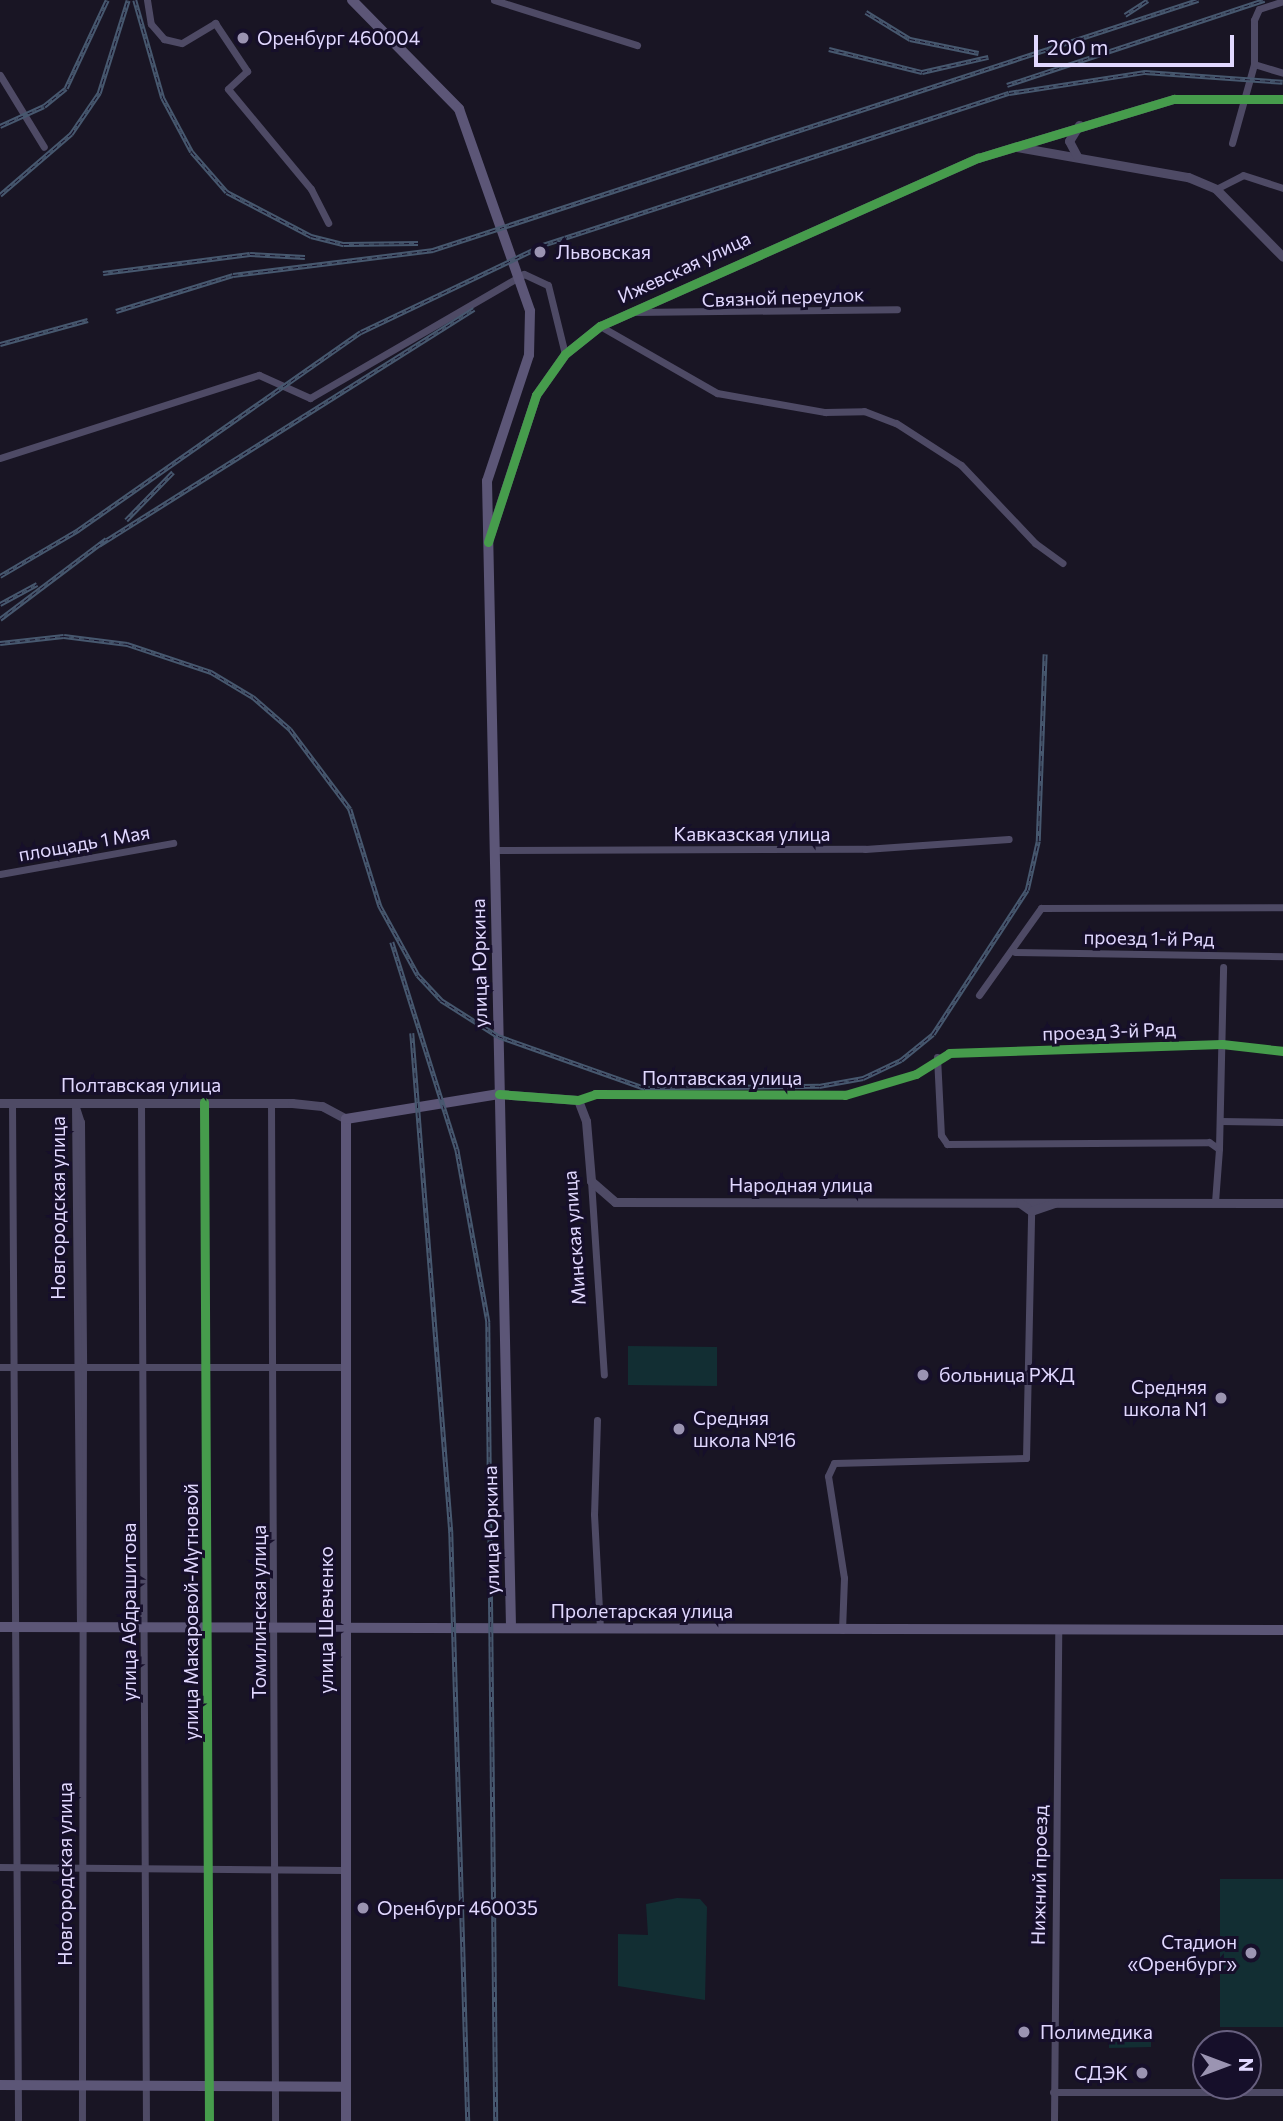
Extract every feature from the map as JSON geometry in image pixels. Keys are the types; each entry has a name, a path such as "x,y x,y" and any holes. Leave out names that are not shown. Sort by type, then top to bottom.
{"main road":[{"name":"улица Юркина","path":"352,0 453,101 496,209 528,306 529,355 491,459 488,542 511,1628"},
{"name":"Полтавская улица","path":"346,1119 499,1094"},
{"name":"улица Шевченко","path":"346,1119 343,1367 346,2121"},
{"name":"Пролетарская улица","path":"0,1627 275,1625 842,1630 1283,1630"},
{"path":"0,2085 346,2087"}],"street":[{"path":"146,0 151,24 164,39 183,43 215,23 247,71 228,89 311,189 328,223"},
{"path":"494,0 638,45"},
{"path":"1232,143 1254,64 1254,20 1259,9 1283,1"},
{"path":"1254,64 1283,73"},
{"path":"0,75 44,147"},
{"name":"Ижевская улица","path":"488,542 536,395 565,354 600,326 892,191 1080,124 1174,99 1244,96 1283,99"},
{"path":"1077,156 1069,141 1080,124"},
{"path":"1014,146 1170,172 1216,189 1283,257"},
{"path":"1216,189 1243,175 1283,188"},
{"path":"0,458 259,375 310,398 524,274 548,285 565,354"},
{"name":"Связной переулок","path":"628,312 897,309"},
{"path":"600,326 717,393 825,412 864,411 896,423 961,465 1035,543 1063,563"},
{"path":"491,459 495,469 511,467"},
{"name":"Кавказская улица","path":"494,850 866,849 1009,839"},
{"name":"площадь 1 Мая","path":"0,874 173,843"},
{"path":"979,995 1015,952 1035,913 1048,907 1283,907"},
{"name":"проезд 1-й Ряд","path":"1015,952 1283,956"},
{"path":"1215,1202 1220,1121 1223,967"},
{"name":"проезд 3-й Ряд","path":"937,1057 1222,1044 1283,1051"},
{"path":"937,1057 941,1135 947,1144 1209,1142 1219,1149"},
{"name":"Полтавская улица","path":"499,1094 578,1100 595,1094 845,1095 916,1074 937,1057"},
{"name":"Минская улица","path":"578,1100 586,1121 604,1374"},
{"name":"улица Макаровой-Мутновой","path":"204,1102 209,1626 209,2121"},
{"name":"Полтавская улица","path":"0,1103 271,1103 322,1106 346,1119"},
{"path":"12,1103 19,2121"},
{"name":"улица Абдрашитова","path":"141,1103 146,2121"},
{"name":"Томилинская улица","path":"271,1103 275,2121"},
{"name":"Новгородская улица","path":"75,1104 73,1366 80,1627"},
{"name":"Новгородская улица","path":"75,1104 81,1122 83,1366 80,1627 82,2121"},
{"path":"1220,1121 1283,1122"},
{"name":"Народная улица","path":"591,1181 615,1202 1283,1203"},
{"path":"842,1630 844,1578 828,1476 834,1463 1026,1458 1031,1211 1020,1203"},
{"name":"Народная улица","path":"1031,1211 1054,1203"},
{"path":"0,1367 343,1367"},
{"path":"597,1420 594,1514 600,1628"},
{"name":"Нижний проезд","path":"1054,2121 1058,1630"},
{"path":"0,1867 145,1866 344,1870"},
{"path":"1053,2092 1283,2092"}],"green space":[{"path":"628,1346 717,1347 717,1386 628,1385"},
{"name":"Стадион «Оренбург»","path":"1220,1879 1283,1879 1283,2027 1220,2027"},
{"path":"677,1898 700,1899 707,1907 705,2000 618,1986 618,1934 648,1935 646,1904"},
{"path":"1151,2026 1151,2047 1109,2048 1109,2027"}],"railway":[{"path":"0,126 44,106 66,88 107,0"},
{"path":"0,195 71,134 99,93 128,0"},
{"path":"135,0 163,98 192,152 227,192 311,236 344,244 418,243"},
{"path":"1125,15 1148,0"},
{"path":"116,311 233,275 433,250 1198,0"},
{"path":"1007,85 1264,0"},
{"path":"866,12 910,39 979,53"},
{"path":"829,49 922,72 988,57"},
{"path":"0,576 78,530 361,332 543,245 1009,93 1145,72 1283,82"},
{"path":"103,273 250,254 305,257"},
{"path":"99,545 474,309"},
{"path":"0,344 88,320"},
{"path":"126,520 173,472"},
{"path":"0,619 106,539"},
{"path":"0,604 37,584"},
{"path":"0,643 64,636 127,644 211,672 253,697 290,729 350,809 380,906 418,975 441,1000 498,1036 645,1088 819,1086 863,1078 901,1060 933,1034 1027,890 1038,841 1045,654"},
{"path":"392,942 457,1149 488,1322 496,2121"},
{"path":"412,1033 451,1532 468,2121"}],"cycle path":[{"path":"488,542 536,395 565,354 600,326 978,158 1174,99 1283,99"},
{"path":"499,1094 578,1100 595,1094 845,1095 916,1074 949,1053 1222,1044 1283,1051"},
{"path":"204,1102 209,2121"}],"place":[{"name":"Оренбург 460004","path":"243,38"},
{"name":"Львовская","path":"540,252"},
{"name":"больница РЖД","path":"923,1375"},
{"name":"Средняя школа N1","path":"1221,1398"},
{"name":"Средняя школа №16","path":"679,1429"},
{"name":"Оренбург 460035","path":"363,1908"},
{"name":"Стадион «Оренбург»","path":"1251,1953"},
{"name":"Полимедика","path":"1024,2032"},
{"name":"СДЭК","path":"1142,2073"}]}
